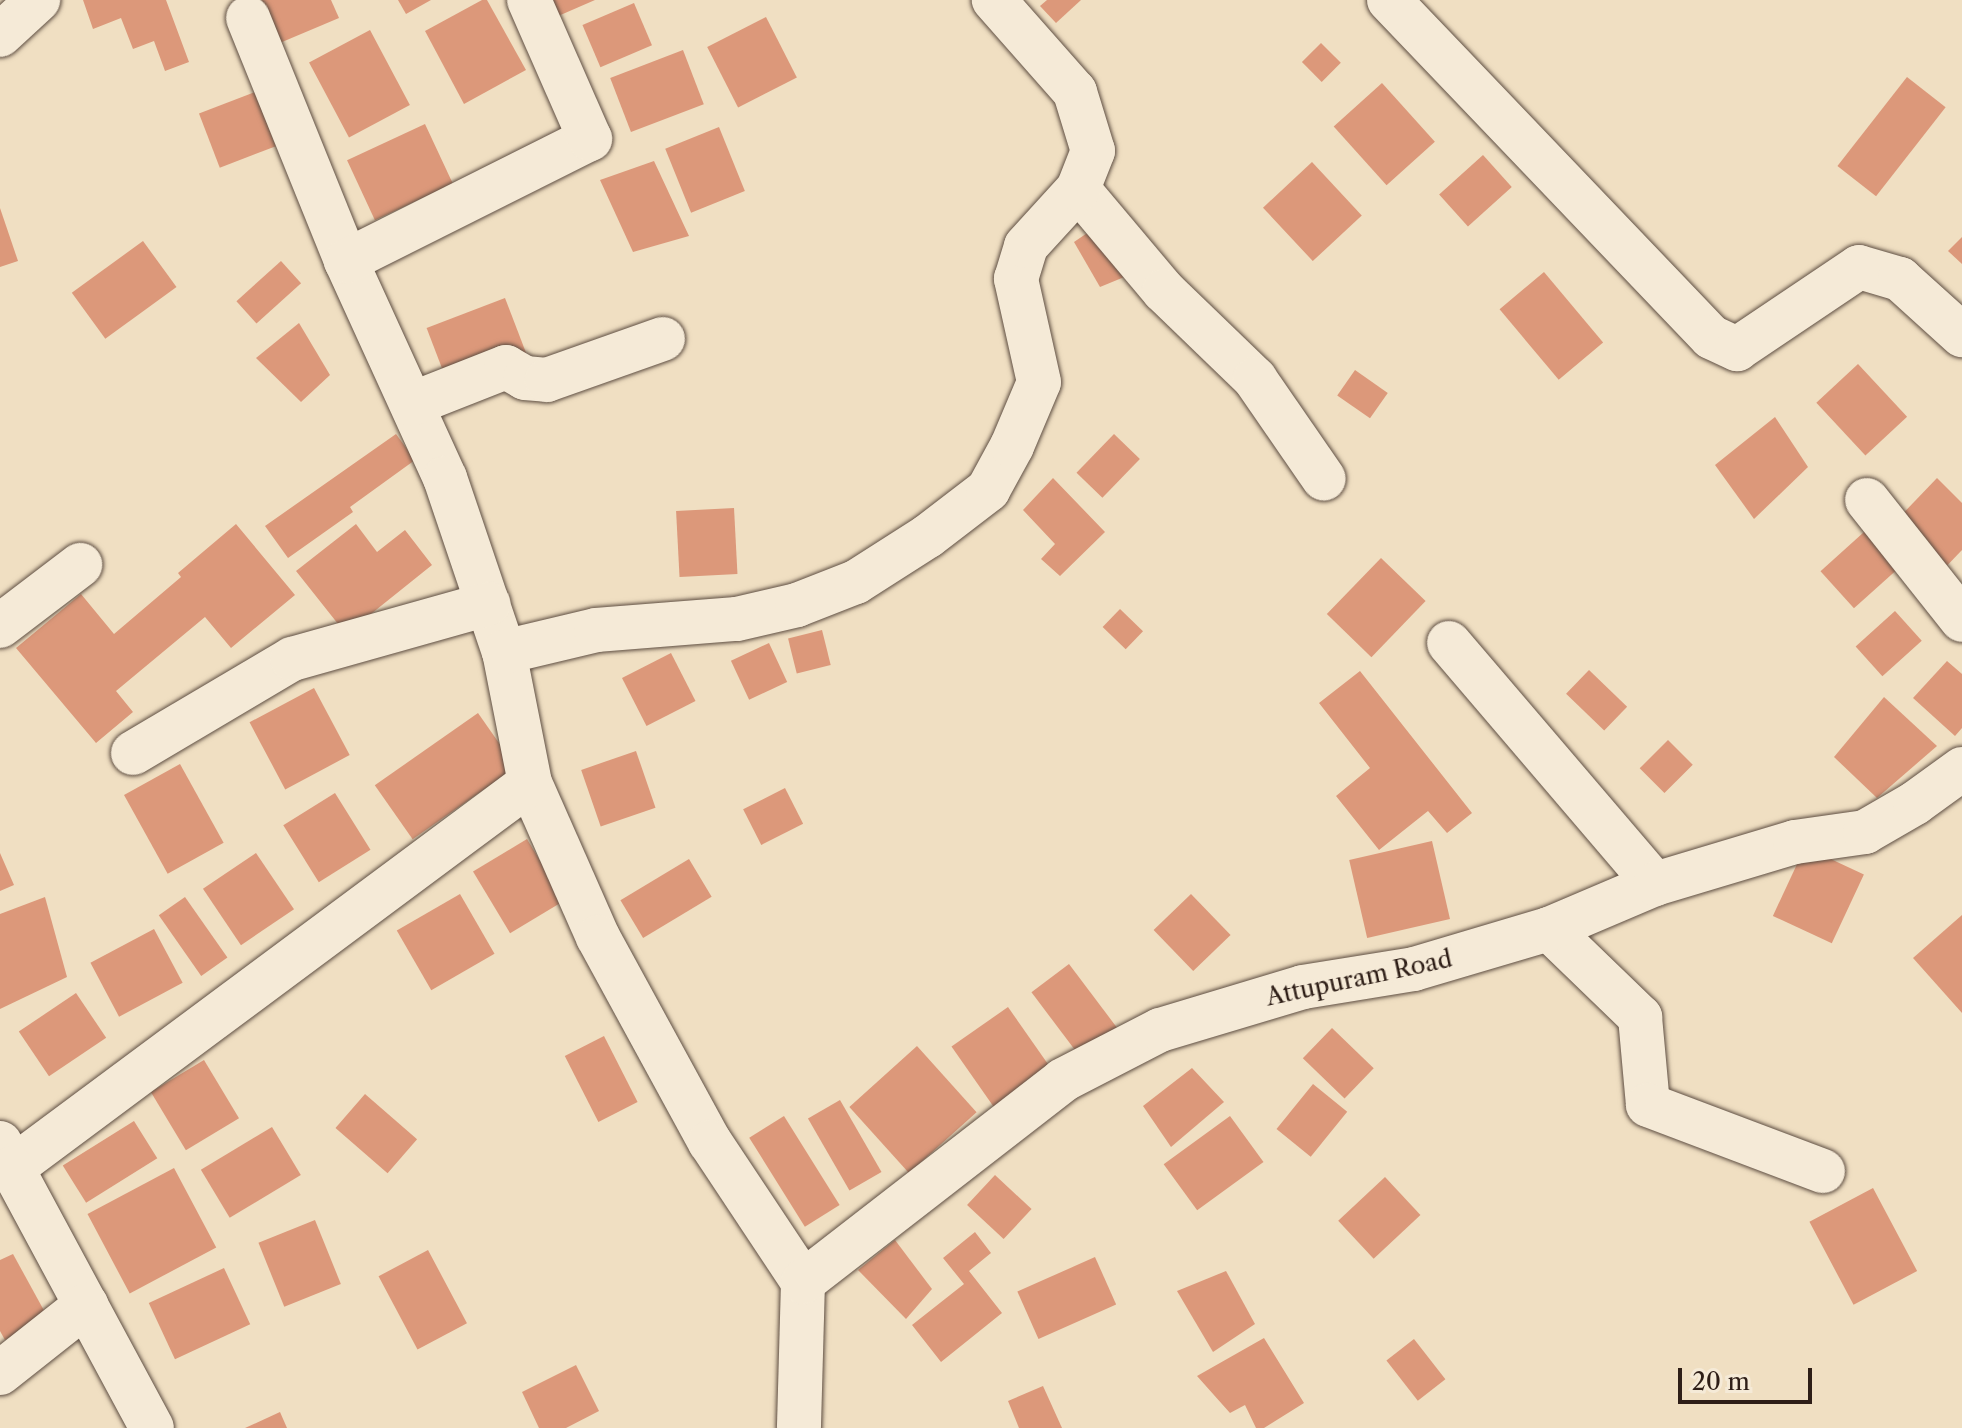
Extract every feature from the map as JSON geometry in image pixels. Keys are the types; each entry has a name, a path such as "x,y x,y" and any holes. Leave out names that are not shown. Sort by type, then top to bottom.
{"street":[{"path":"0,35 38,0"},
{"path":"346,261 590,139 529,0"},
{"path":"504,652 596,630 737,619 797,605 856,582 928,536 988,490 1012,446 1039,382 1016,279 1026,246 1078,189 1093,151 1075,92 994,0"},
{"path":"1389,0 1711,337 1737,349 1859,267 1900,279 1962,335"},
{"path":"248,18 346,261 445,478 504,652 530,783 598,937 695,1114 803,1282 799,1428"},
{"path":"1078,189 1164,291 1255,379 1324,479"},
{"path":"412,404 506,367 525,378 547,380 663,339"},
{"path":"1867,500 1962,620"},
{"path":"0,626 80,565"},
{"path":"133,753 292,659 488,604"},
{"path":"1449,643 1655,884"},
{"name":"Attupuram Road","path":"803,1282 1063,1080 1160,1030 1303,987 1414,969 1549,929 1655,884 1795,842 1865,832 1915,803 1962,769"},
{"path":"152,1428 6,1156 530,783"},
{"path":"1549,929 1640,1017 1648,1105 1823,1171"},
{"path":"0,1373 86,1305"}],"building":[{"path":"83,0 166,0 189,62 165,71 154,41 133,49 121,18 93,29"},
{"path":"256,0 331,0 339,18 275,45"},
{"path":"398,0 431,0 406,14"},
{"path":"487,0 526,70 464,104 425,31"},
{"path":"540,0 595,0 549,20"},
{"path":"1047,0 1081,0 1056,23 1040,6"},
{"path":"634,3 652,45 600,67 582,25"},
{"path":"766,17 797,78 738,108 707,47"},
{"path":"370,30 410,105 349,137 309,62"},
{"path":"1321,43 1341,63 1322,82 1302,62"},
{"path":"683,50 704,104 631,132 610,78"},
{"path":"1907,77 1946,107 1876,196 1837,166"},
{"path":"1382,83 1435,142 1387,185 1334,126"},
{"path":"255,92 276,146 220,168 199,114"},
{"path":"425,124 453,184 375,220 347,160"},
{"path":"719,127 745,191 691,213 665,149"},
{"path":"1483,155 1512,187 1468,226 1439,194"},
{"path":"654,161 689,236 633,252 600,180"},
{"path":"1312,162 1362,215 1313,261 1263,208"},
{"path":"0,208 18,261 0,267"},
{"path":"1099,225 1134,273 1100,287 1074,242"},
{"path":"1962,237 1962,264 1948,251"},
{"path":"143,241 177,287 105,339 72,293"},
{"path":"281,261 301,283 256,323 236,301"},
{"path":"1544,272 1603,342 1559,380 1500,309"},
{"path":"505,298 527,356 449,386 427,328"},
{"path":"299,323 330,375 301,402 256,358"},
{"path":"1858,364 1907,417 1865,456 1816,403"},
{"path":"1355,370 1388,393 1370,418 1337,395"},
{"path":"1775,417 1808,467 1754,519 1715,465"},
{"path":"396,434 415,460 350,507 353,512 288,558 265,526"},
{"path":"1114,434 1140,459 1102,498 1076,473"},
{"path":"1053,478 1105,532 1060,576 1041,559 1055,544 1023,510"},
{"path":"1937,478 1962,503 1962,550 1939,574 1891,526"},
{"path":"734,508 737,574 680,577 676,511"},
{"path":"1874,523 1907,560 1854,608 1820,571"},
{"path":"236,524 295,595 231,648 205,617 116,691 133,712 96,743 16,648 81,594 114,634 181,577 178,573"},
{"path":"356,524 377,552 405,530 432,565 346,634 296,571"},
{"path":"1381,558 1426,601 1371,657 1327,614"},
{"path":"1120,609 1143,631 1126,649 1103,627"},
{"path":"1895,611 1922,641 1882,676 1856,646"},
{"path":"822,630 831,665 797,673 788,638"},
{"path":"769,643 787,682 749,700 731,661"},
{"path":"671,653 696,701 647,726 622,678"},
{"path":"1947,661 1962,674 1962,728 1955,736 1913,698"},
{"path":"1589,670 1627,707 1604,731 1566,694"},
{"path":"1360,671 1472,813 1447,833 1428,811 1379,850 1336,796 1370,768 1319,703"},
{"path":"314,688 350,755 285,789 250,722"},
{"path":"1884,697 1937,746 1877,798 1834,757"},
{"path":"478,713 516,767 413,839 375,785"},
{"path":"1668,740 1693,765 1664,793 1640,768"},
{"path":"636,751 656,808 601,827 581,770"},
{"path":"180,764 224,843 168,874 124,795"},
{"path":"785,788 803,824 761,845 743,809"},
{"path":"335,793 371,850 319,882 283,825"},
{"path":"527,839 564,901 510,933 473,871"},
{"path":"1432,841 1450,919 1367,938 1349,860"},
{"path":"1805,847 1864,874 1832,943 1773,916"},
{"path":"0,853 14,885 0,891"},
{"path":"256,853 294,909 241,945 203,889"},
{"path":"689,859 712,897 643,938 620,900"},
{"path":"460,894 495,954 431,990 397,930"},
{"path":"1191,894 1231,935 1193,971 1154,930"},
{"path":"45,897 67,977 0,1009 0,914"},
{"path":"185,897 227,958 201,976 159,915"},
{"path":"1962,915 1962,1013 1913,958"},
{"path":"154,929 183,983 119,1017 90,963"},
{"path":"1069,964 1122,1034 1084,1063 1031,992"},
{"path":"76,993 106,1038 49,1076 19,1032"},
{"path":"1008,1007 1053,1072 997,1111 951,1047"},
{"path":"1332,1028 1374,1068 1345,1099 1303,1058"},
{"path":"604,1036 638,1102 598,1122 565,1056"},
{"path":"917,1046 977,1112 909,1173 849,1107"},
{"path":"204,1060 239,1118 186,1150 151,1092"},
{"path":"1192,1068 1224,1102 1171,1147 1143,1106"},
{"path":"1313,1084 1347,1112 1311,1157 1276,1129"},
{"path":"365,1094 417,1139 388,1173 335,1128"},
{"path":"840,1100 882,1172 849,1190 808,1118"},
{"path":"784,1116 840,1205 805,1227 749,1138"},
{"path":"1230,1116 1264,1162 1197,1210 1164,1164"},
{"path":"134,1121 157,1158 86,1203 63,1166"},
{"path":"272,1127 301,1175 230,1218 201,1170"},
{"path":"174,1168 216,1247 130,1293 87,1214"},
{"path":"995,1175 1032,1209 1004,1239 967,1205"},
{"path":"1385,1177 1420,1215 1374,1259 1338,1221"},
{"path":"1873,1188 1917,1271 1854,1305 1809,1222"},
{"path":"315,1220 341,1284 284,1307 258,1243"},
{"path":"975,1232 991,1253 969,1271 1002,1313 941,1362 912,1325 964,1284 943,1258"},
{"path":"895,1240 932,1289 906,1319 858,1270"},
{"path":"428,1250 467,1323 418,1350 379,1276"},
{"path":"13,1254 47,1316 5,1340 0,1331 0,1260"},
{"path":"1095,1257 1116,1305 1038,1339 1017,1292"},
{"path":"224,1268 250,1324 175,1359 149,1303"},
{"path":"1226,1271 1255,1324 1213,1352 1177,1291"},
{"path":"1264,1338 1304,1403 1264,1428 1256,1428 1245,1405 1230,1413 1197,1376"},
{"path":"1414,1339 1445,1379 1418,1401 1386,1361"},
{"path":"576,1365 599,1411 566,1428 539,1428 522,1392"},
{"path":"1043,1386 1062,1428 1019,1428 1008,1401"},
{"path":"280,1412 287,1428 245,1428"}]}
